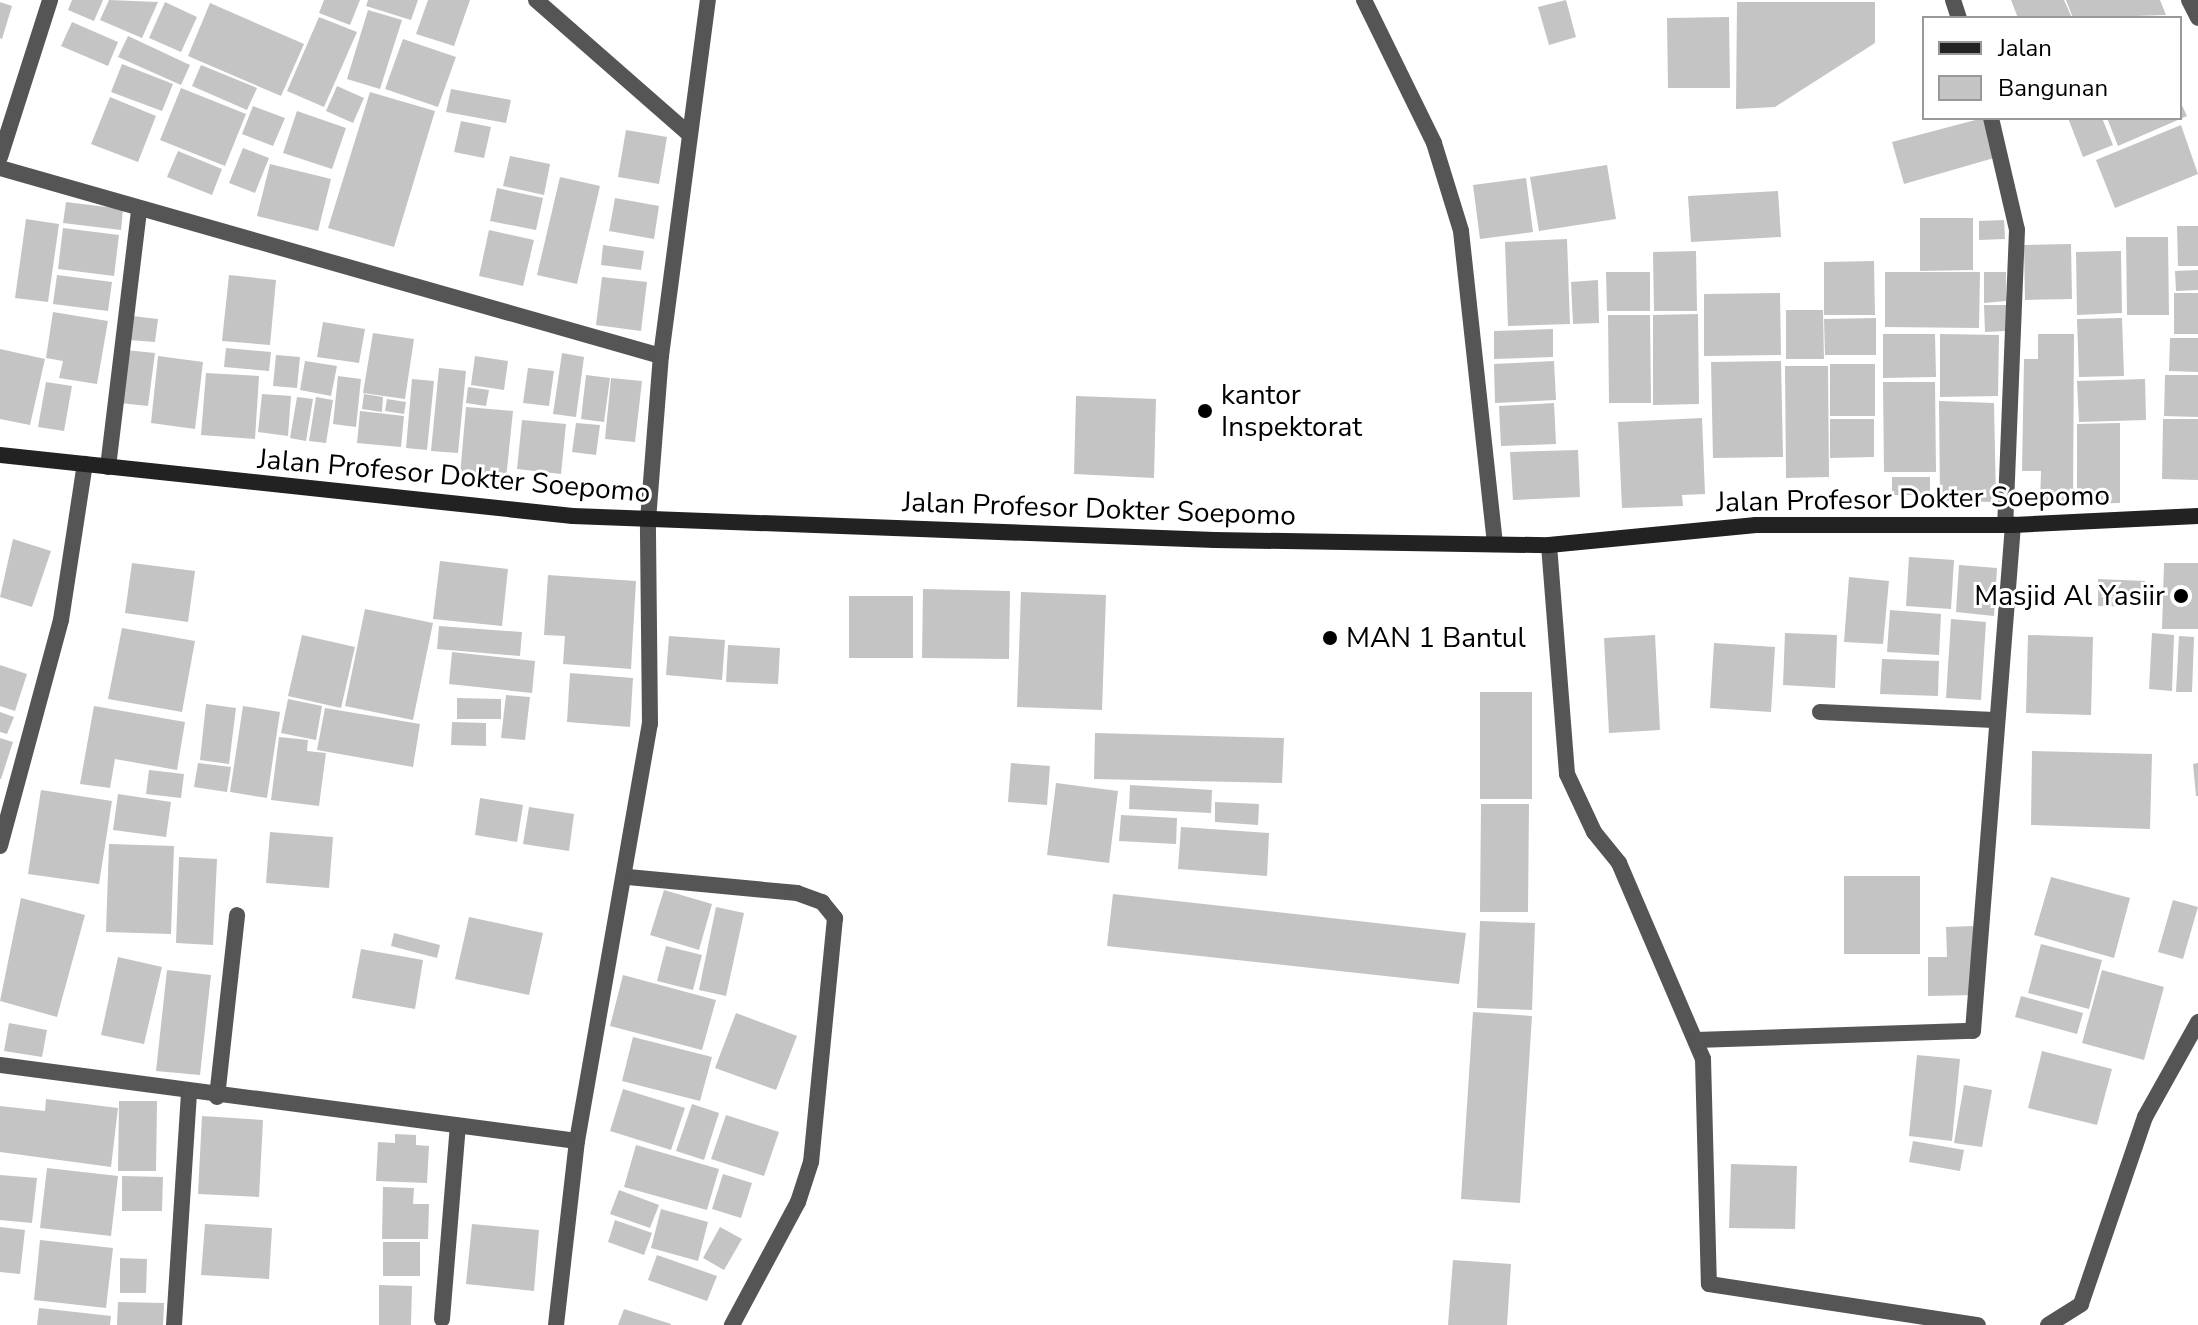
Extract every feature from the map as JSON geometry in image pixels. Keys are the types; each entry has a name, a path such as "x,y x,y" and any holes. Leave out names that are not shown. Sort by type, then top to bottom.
{"main road":[{"name":"Jalan Profesor Dokter Soepomo","path":"0,455 648,520 1495,544 1549,545 1756,525 2009,525 2198,516"}],"street":[{"path":"0,157 50,0"},
{"path":"536,0 687,132"},
{"path":"556,1325 577,1141 628,877 650,724 648,520 661,356 687,132 708,0"},
{"path":"1364,0 1434,143 1461,231 1495,544"},
{"path":"2189,0 2198,18"},
{"path":"1696,1040 1973,1031 2009,525 2017,230 1991,120"},
{"path":"0,168 139,209 475,298 661,356"},
{"path":"108,467 139,209"},
{"path":"0,846 61,620 85,464"},
{"path":"1549,545 1567,774 1594,832 1619,863 1696,1040 1708,1111 1709,1284 1978,1325"},
{"path":"1820,712 1994,720"},
{"path":"628,877 797,893 822,902 835,918 811,1162 732,1325"},
{"path":"217,1097 237,915"},
{"path":"2048,1325 2081,1304 2145,1117 2198,1022"},
{"path":"0,1065 217,1097 577,1141"},
{"path":"174,1325 189,1093"},
{"path":"442,1319 458,1126"}],"building":[{"path":"72,0 103,0 94,21 68,10"},
{"path":"109,0 158,2 142,38 100,20"},
{"path":"324,0 360,0 350,25 319,13"},
{"path":"368,0 418,0 411,20 366,6"},
{"path":"428,0 470,0 454,46 416,34"},
{"path":"1566,0 1576,37 1549,45 1538,7"},
{"path":"2011,0 2064,0 2071,16 2017,16"},
{"path":"2066,0 2160,0 2166,15 2135,16 2072,16"},
{"path":"0,2 12,6 2,39 0,38"},
{"path":"165,2 197,17 181,52 149,38"},
{"path":"1737,2 1875,2 1875,43 1775,107 1736,109"},
{"path":"210,3 304,44 281,96 188,56"},
{"path":"368,10 402,20 380,89 347,79"},
{"path":"319,17 357,32 324,107 287,91"},
{"path":"1729,17 1730,88 1668,88 1667,18"},
{"path":"72,22 118,42 108,66 61,46"},
{"path":"128,36 190,65 181,85 118,57"},
{"path":"403,39 456,57 438,107 385,89"},
{"path":"122,64 173,84 162,111 111,92"},
{"path":"201,65 257,88 247,110 192,86"},
{"path":"337,86 364,98 353,123 326,111"},
{"path":"181,88 246,114 225,166 160,140"},
{"path":"451,89 511,100 506,123 446,112"},
{"path":"370,92 435,111 394,247 328,228"},
{"path":"110,97 156,116 138,162 91,144"},
{"path":"253,106 285,118 273,146 242,134"},
{"path":"297,111 346,128 332,169 283,153"},
{"path":"1984,120 1994,158 1904,184 1892,142"},
{"path":"2069,120 2103,120 2113,145 2083,157"},
{"path":"2108,120 2178,120 2118,146"},
{"path":"461,121 491,127 484,158 454,152"},
{"path":"2181,125 2198,174 2115,208 2096,160"},
{"path":"626,130 667,137 659,184 618,177"},
{"path":"243,148 269,158 255,193 229,183"},
{"path":"178,151 222,169 212,195 167,177"},
{"path":"510,156 550,164 544,195 503,186"},
{"path":"270,164 331,179 318,231 257,216"},
{"path":"1607,165 1616,219 1539,231 1530,177"},
{"path":"560,177 600,186 577,284 537,275"},
{"path":"1526,178 1533,232 1480,239 1473,185"},
{"path":"497,188 543,198 536,230 490,221"},
{"path":"1778,191 1781,237 1691,242 1688,196"},
{"path":"615,198 659,206 654,239 609,231"},
{"path":"66,202 123,209 121,230 63,223"},
{"path":"1920,218 1973,218 1973,270 1920,271"},
{"path":"26,219 59,224 48,302 15,298"},
{"path":"2004,220 2005,239 1979,240 1979,221"},
{"path":"2177,226 2198,226 2198,266 2178,266"},
{"path":"63,228 119,235 114,276 58,269"},
{"path":"489,230 534,240 523,286 479,276"},
{"path":"2126,237 2168,237 2169,315 2127,315"},
{"path":"1567,239 1570,324 1508,326 1505,242"},
{"path":"2071,244 2072,299 2025,300 2024,245"},
{"path":"603,245 644,251 641,270 601,265"},
{"path":"1696,251 1697,311 1654,311 1653,252"},
{"path":"2121,251 2122,313 2077,315 2076,252"},
{"path":"1874,261 1875,315 1824,315 1824,262"},
{"path":"2198,270 2198,290 2176,291 2175,271"},
{"path":"1606,272 1650,272 1650,311 1607,311"},
{"path":"1885,272 1980,272 1979,328 1885,327"},
{"path":"1984,272 2006,272 2006,301 1984,303"},
{"path":"57,275 112,282 108,311 53,304"},
{"path":"229,275 276,280 270,345 222,341"},
{"path":"602,277 647,282 641,331 596,325"},
{"path":"1598,280 1599,323 1573,324 1571,282"},
{"path":"1780,293 1781,355 1704,356 1704,294"},
{"path":"2174,293 2198,293 2198,334 2174,334"},
{"path":"1984,305 2008,305 2005,331 1985,332"},
{"path":"1786,310 1823,310 1824,359 1786,359"},
{"path":"53,312 108,321 97,384 59,378 63,361 46,358"},
{"path":"1698,314 1699,404 1653,405 1653,315"},
{"path":"1608,315 1650,315 1651,403 1609,403"},
{"path":"132,316 158,319 155,342 129,340"},
{"path":"1876,318 1876,355 1825,355 1824,319"},
{"path":"2122,318 2124,376 2079,377 2077,319"},
{"path":"323,322 365,329 359,363 317,357"},
{"path":"1553,329 1553,357 1494,359 1494,331"},
{"path":"373,333 414,339 405,399 363,393"},
{"path":"1883,334 1935,334 1936,377 1883,378"},
{"path":"1940,334 1999,335 1998,396 1940,397"},
{"path":"2038,334 2074,334 2073,505 2040,504 2041,471 2022,471 2024,359 2038,359"},
{"path":"2170,338 2198,338 2198,372 2169,371"},
{"path":"226,348 271,352 269,371 224,367"},
{"path":"0,349 45,359 30,425 0,419"},
{"path":"125,350 155,353 148,406 120,403"},
{"path":"562,353 584,357 576,417 553,414"},
{"path":"276,355 300,357 297,388 273,386"},
{"path":"158,356 203,362 195,429 151,423"},
{"path":"475,356 508,361 504,390 471,385"},
{"path":"305,361 337,366 331,396 300,390"},
{"path":"1554,361 1556,400 1495,403 1494,364"},
{"path":"1781,361 1783,457 1713,458 1711,362"},
{"path":"1830,364 1875,364 1875,416 1830,416"},
{"path":"1785,366 1828,366 1829,477 1786,478"},
{"path":"439,368 466,371 458,453 431,451"},
{"path":"528,368 554,371 549,406 523,403"},
{"path":"206,373 259,376 255,439 201,435"},
{"path":"586,375 610,378 604,422 581,419"},
{"path":"2165,375 2198,375 2198,417 2164,416"},
{"path":"338,376 361,379 356,427 333,424"},
{"path":"611,378 642,381 635,442 605,439"},
{"path":"412,379 434,381 427,450 406,448"},
{"path":"2145,379 2146,420 2079,422 2077,381"},
{"path":"46,382 72,386 64,431 38,427"},
{"path":"1883,382 1935,382 1936,472 1884,472"},
{"path":"468,387 489,390 486,406 466,403"},
{"path":"262,394 291,396 288,436 258,432"},
{"path":"364,394 383,397 382,412 362,409"},
{"path":"1076,396 1156,399 1154,478 1074,474"},
{"path":"297,397 313,399 306,441 290,438"},
{"path":"316,397 333,400 326,443 309,441"},
{"path":"387,399 406,402 404,414 385,411"},
{"path":"1939,401 1994,403 1996,502 1940,501"},
{"path":"1554,403 1556,444 1501,446 1499,406"},
{"path":"466,407 513,411 506,479 460,475"},
{"path":"360,411 404,416 401,447 357,443"},
{"path":"1702,418 1705,494 1682,495 1683,506 1622,508 1618,422"},
{"path":"1830,419 1874,419 1874,457 1830,458"},
{"path":"2163,419 2198,419 2198,480 2162,479"},
{"path":"522,420 566,424 561,474 517,469"},
{"path":"576,423 600,425 596,455 572,452"},
{"path":"2120,423 2120,503 2077,504 2077,424"},
{"path":"1578,450 1580,497 1513,500 1510,452"},
{"path":"1892,477 1930,477 1930,495 1892,495"},
{"path":"13,539 51,551 32,607 0,597"},
{"path":"1909,557 1954,560 1951,609 1906,606"},
{"path":"440,561 508,569 502,626 433,619"},
{"path":"132,563 195,571 188,622 125,613"},
{"name":"Masjid Al Yasiir","path":"2164,563 2198,563 2198,629 2162,629"},
{"path":"1959,565 1997,568 1994,616 1956,612"},
{"path":"548,575 636,581 631,669 563,664 565,636 544,635"},
{"path":"1849,577 1889,581 1883,644 1844,642"},
{"path":"2098,579 2145,581 2144,607 2098,606"},
{"path":"923,589 1010,591 1009,659 922,658"},
{"path":"1021,592 1106,595 1102,710 1017,707"},
{"path":"849,596 913,596 913,658 849,658"},
{"path":"365,609 433,623 413,720 345,706"},
{"path":"1890,610 1941,614 1939,655 1887,652"},
{"path":"1951,619 1986,622 1981,700 1946,698"},
{"path":"439,626 522,632 520,656 437,649"},
{"path":"122,628 195,641 182,712 108,699"},
{"path":"1785,633 1837,635 1835,688 1783,685"},
{"path":"2152,633 2174,635 2172,691 2149,689"},
{"path":"302,635 355,647 341,708 288,696"},
{"path":"1655,635 1660,730 1609,733 1604,638"},
{"path":"2028,635 2093,637 2091,715 2026,713"},
{"path":"669,636 725,640 722,680 666,675"},
{"path":"2179,636 2194,637 2192,692 2176,692"},
{"path":"1714,643 1775,647 1771,712 1710,708"},
{"path":"728,645 780,648 778,684 726,682"},
{"path":"452,652 535,661 532,693 449,684"},
{"path":"1882,659 1939,661 1938,696 1880,694"},
{"path":"0,665 27,674 15,711 0,706"},
{"path":"570,673 633,678 630,727 567,722"},
{"path":"1480,692 1532,692 1532,799 1480,799"},
{"path":"506,695 530,697 525,740 501,738"},
{"path":"457,698 501,699 501,719 457,719"},
{"path":"288,699 322,706 316,740 281,733"},
{"path":"206,704 236,708 229,764 200,760"},
{"path":"94,706 185,722 177,770 115,759 110,788 80,784"},
{"path":"243,706 280,712 267,798 230,792"},
{"path":"325,708 420,724 413,767 317,750"},
{"path":"0,712 14,717 7,734 0,732"},
{"path":"452,722 486,723 486,746 451,745"},
{"path":"1095,733 1284,738 1282,783 1094,779"},
{"path":"279,737 308,740 307,751 326,753 319,806 271,800"},
{"path":"0,738 13,742 1,779 0,779"},
{"path":"2032,751 2152,754 2150,829 2031,825"},
{"path":"198,763 231,767 227,792 194,787"},
{"path":"1011,763 1050,766 1047,805 1008,802"},
{"path":"2198,763 2198,796 2196,796 2193,764"},
{"path":"149,770 184,774 181,798 146,794"},
{"path":"1056,783 1118,791 1109,863 1047,855"},
{"path":"1130,785 1212,790 1211,813 1129,809"},
{"path":"41,790 112,801 99,884 28,874"},
{"path":"118,794 171,802 166,837 113,830"},
{"path":"480,798 523,805 517,842 475,835"},
{"path":"1215,802 1259,804 1258,825 1215,822"},
{"path":"1481,804 1529,804 1528,912 1480,912"},
{"path":"529,807 574,814 569,851 523,844"},
{"path":"1121,815 1177,818 1176,844 1119,841"},
{"path":"1181,827 1269,833 1267,876 1178,869"},
{"path":"270,832 333,837 329,888 266,883"},
{"path":"109,844 174,846 171,934 106,932"},
{"path":"179,857 217,859 213,945 176,943"},
{"path":"1844,876 1920,876 1920,954 1844,954"},
{"path":"2051,877 2130,898 2114,958 2034,935"},
{"path":"664,890 712,904 699,950 650,935"},
{"path":"1113,894 1466,933 1459,984 1107,946"},
{"path":"21,898 85,915 57,1017 0,1001"},
{"path":"2173,900 2198,907 2183,959 2158,952"},
{"path":"716,907 744,913 726,996 699,990"},
{"path":"469,917 543,933 529,995 455,979"},
{"path":"1480,921 1535,923 1532,1010 1477,1008"},
{"path":"1973,926 1974,995 1928,996 1928,957 1947,957 1946,927"},
{"path":"394,933 440,945 437,958 391,946"},
{"path":"2041,944 2102,960 2089,1009 2028,993"},
{"path":"666,946 702,955 693,990 657,981"},
{"path":"361,949 423,960 415,1009 352,998"},
{"path":"118,957 162,967 144,1044 101,1035"},
{"path":"167,970 211,975 200,1075 156,1071"},
{"path":"2102,970 2164,987 2144,1060 2082,1043"},
{"path":"623,975 716,1000 702,1050 610,1026"},
{"path":"2021,996 2083,1013 2077,1034 2015,1017"},
{"path":"1473,1012 1532,1016 1520,1203 1461,1199"},
{"path":"736,1013 797,1036 776,1090 715,1068"},
{"path":"9,1023 47,1030 42,1057 4,1051"},
{"path":"633,1037 712,1057 700,1101 622,1081"},
{"path":"2042,1051 2112,1069 2097,1125 2028,1108"},
{"path":"1917,1055 1960,1059 1952,1141 1909,1136"},
{"path":"1964,1085 1992,1090 1982,1147 1954,1143"},
{"path":"623,1089 685,1108 671,1150 610,1131"},
{"path":"46,1099 118,1108 111,1167 0,1152 0,1106 45,1111"},
{"path":"119,1101 157,1101 156,1171 118,1171"},
{"path":"692,1104 719,1113 704,1160 676,1151"},
{"path":"726,1115 779,1132 764,1176 711,1159"},
{"path":"202,1116 263,1120 259,1197 198,1194"},
{"path":"395,1134 416,1135 416,1145 429,1146 427,1183 376,1181 378,1142 395,1143"},
{"path":"1913,1141 1964,1150 1960,1171 1909,1162"},
{"path":"636,1145 719,1169 707,1210 624,1187"},
{"path":"1731,1164 1797,1166 1795,1229 1729,1228"},
{"path":"47,1168 118,1176 111,1236 40,1228"},
{"path":"723,1174 752,1183 741,1218 712,1209"},
{"path":"0,1175 37,1178 32,1223 0,1220"},
{"path":"122,1176 163,1177 162,1211 122,1211"},
{"path":"383,1187 414,1188 413,1204 429,1204 428,1239 382,1239"},
{"path":"619,1190 659,1205 650,1228 610,1214"},
{"path":"661,1209 708,1222 698,1261 651,1248"},
{"path":"615,1220 652,1233 644,1255 608,1242"},
{"path":"205,1224 272,1228 269,1279 201,1275"},
{"path":"472,1224 539,1230 534,1291 466,1284"},
{"path":"0,1227 25,1230 20,1274 0,1272"},
{"path":"720,1227 742,1239 724,1270 703,1258"},
{"path":"40,1240 113,1248 106,1308 34,1300"},
{"path":"383,1242 420,1242 420,1276 383,1276"},
{"path":"657,1255 717,1276 707,1301 648,1280"},
{"path":"120,1258 147,1259 146,1293 120,1293"},
{"path":"1453,1260 1511,1264 1507,1325 1448,1325"},
{"path":"379,1285 412,1286 411,1325 379,1325"},
{"path":"118,1302 164,1303 163,1325 117,1325"},
{"path":"39,1308 111,1316 110,1325 37,1325"},
{"path":"624,1309 671,1324 671,1325 618,1325"}],"place":[{"name":"kantor Inspektorat","path":"1205,411"},
{"name":"Masjid Al Yasiir","path":"2181,596"},
{"name":"MAN 1 Bantul","path":"1330,638"}]}
